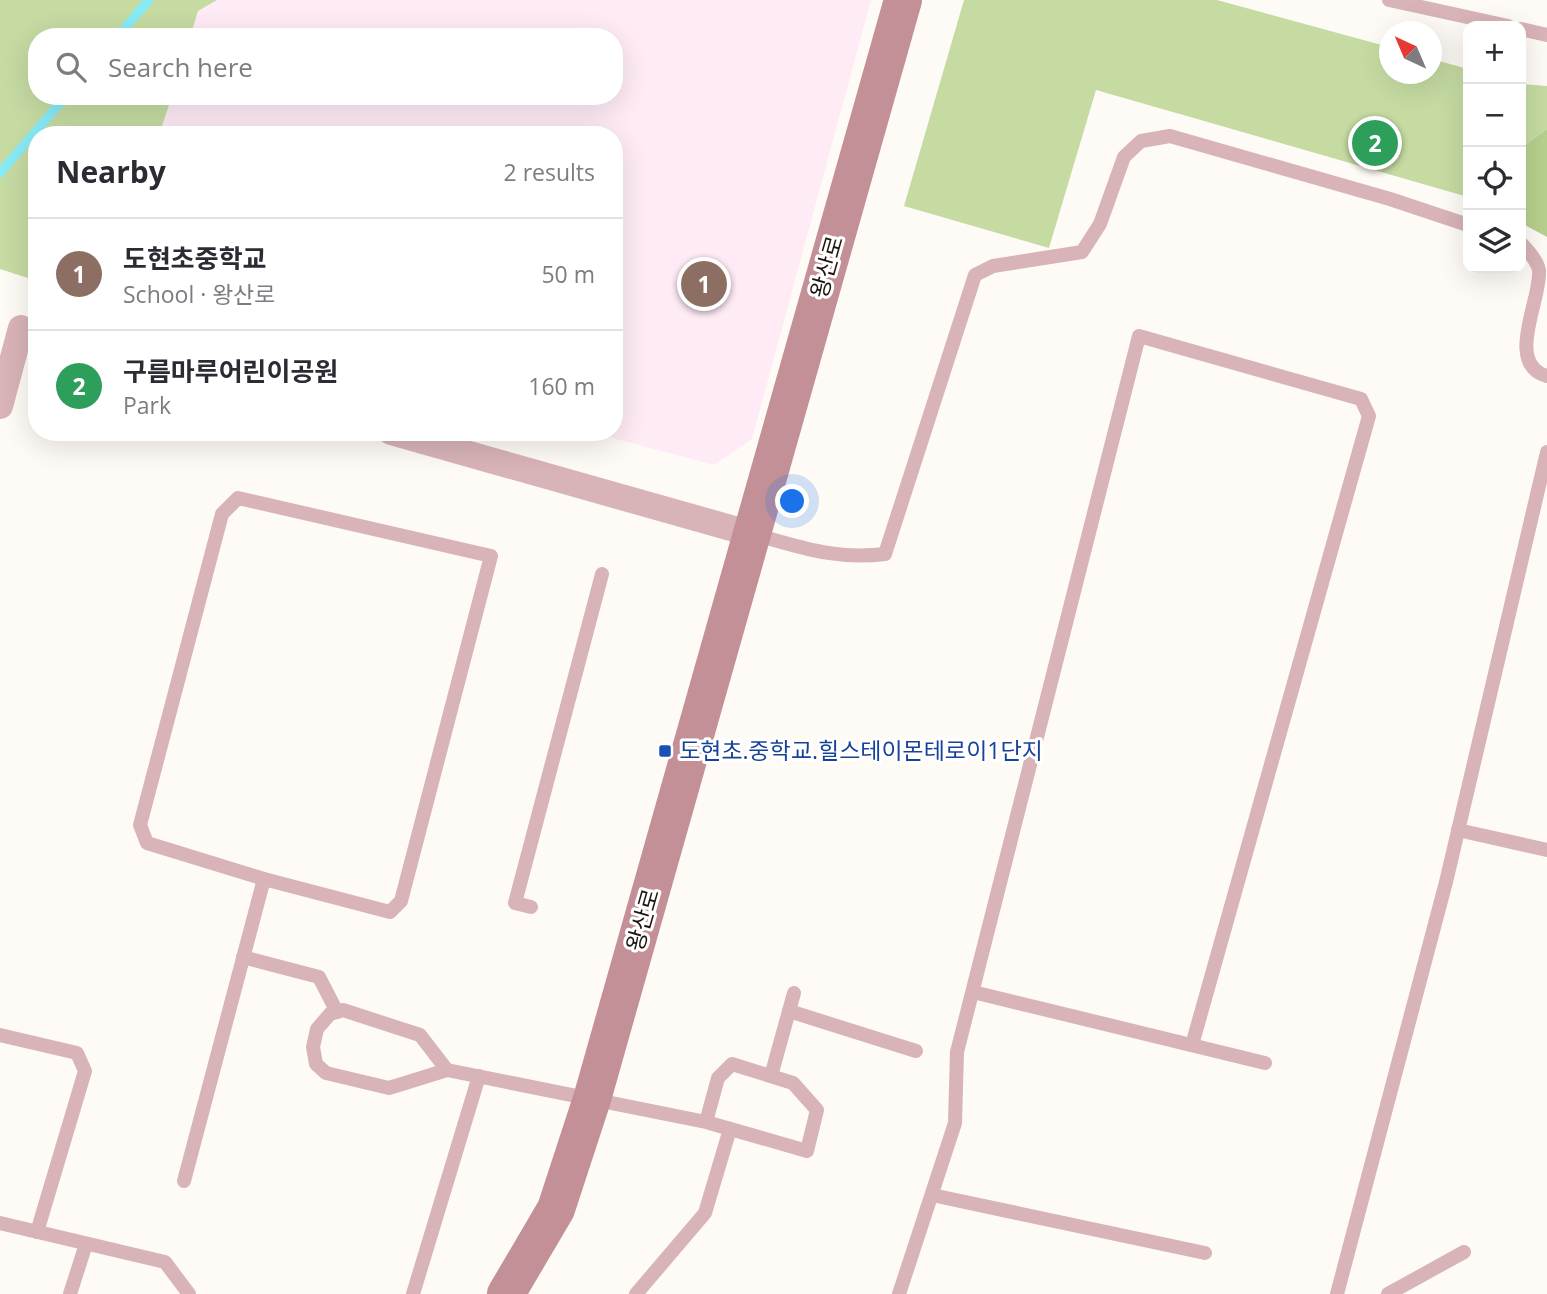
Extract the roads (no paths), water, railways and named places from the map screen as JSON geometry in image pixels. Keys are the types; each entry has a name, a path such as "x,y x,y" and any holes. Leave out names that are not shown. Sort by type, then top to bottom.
{"street":[{"name":"왕산로","path":"506,1294 556,1209 592,1099 903,0"},
{"path":"0,405 19,328"},
{"path":"423,441 752,534"}],"lane":[{"path":"1389,0 1485,21"},
{"path":"1526,30 1547,35"},
{"path":"752,534 827,555 885,554 975,275 993,266 1082,252 1100,223 1124,156 1141,141 1170,136 1390,199 1463,223"},
{"path":"1526,248 1539,269 1527,329 1528,357 1539,374 1547,376"},
{"path":"899,1294 956,1123 957,1052 1139,336 1362,398 1369,416 1192,1045"},
{"path":"1337,1294 1458,830 1546,462"},
{"path":"238,498 491,556 401,901 390,912 264,879 147,843 139,825 222,514 238,498"},
{"path":"531,907 515,902 601,574"},
{"path":"1458,830 1547,850"},
{"path":"184,1181 264,879"},
{"path":"243,957 319,976 337,1012"},
{"path":"973,992 1265,1063"},
{"path":"771,1076 794,993"},
{"path":"447,1070 420,1035 344,1010 330,1014 317,1029 313,1047 316,1064 326,1073 390,1088 447,1070 706,1122 807,1151 817,1110 793,1083 732,1064 718,1079 706,1122"},
{"path":"789,1011 916,1051"},
{"path":"0,1035 77,1053 85,1070 37,1232"},
{"path":"413,1294 479,1076"},
{"path":"636,1294 705,1213 730,1129"},
{"path":"932,1195 1205,1253"},
{"path":"0,1223 165,1262 190,1294"},
{"path":"70,1294 86,1244"},
{"path":"1388,1294 1464,1252"}],"waterway":[{"path":"125,28 149,0"},
{"path":"40,126 58,105"},
{"path":"0,173 28,140"}],"place":[{"name":"구름마루어린이공원","path":"1375,143"},
{"name":"도현초중학교","path":"704,284"},
{"name":"도현초.중학교.힐스테이몬테로이1단지","path":"665,751"}]}
